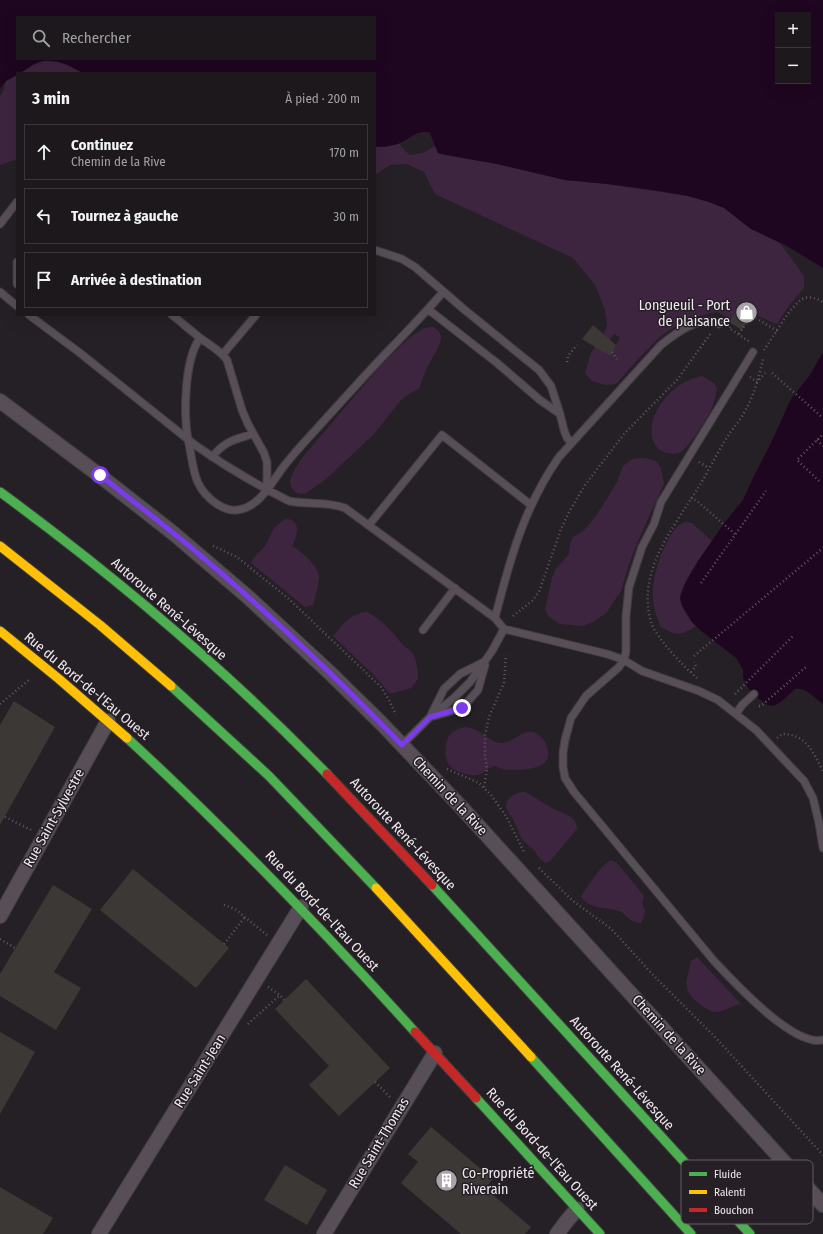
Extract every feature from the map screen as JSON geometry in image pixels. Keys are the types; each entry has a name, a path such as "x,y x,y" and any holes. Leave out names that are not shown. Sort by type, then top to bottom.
{"main road":[{"name":"Autoroute René-Lévesque","path":"0,492 96,565 194,648 239,688 335,781 682,1160"},
{"path":"0,546 100,624 181,695 269,776 366,876 681,1223"},
{"name":"Rue du Bord-de-l'Eau Ouest","path":"0,632 108,721 246,850 301,907 600,1234"},
{"path":"682,1224 691,1234"},
{"name":"Autoroute René-Lévesque","path":"741,1224 750,1234"}],"street":[{"name":"Chemin de la Rive","path":"0,401 100,475 195,551 248,597 329,672 402,745 583,940 782,1160"},
{"name":"Rue Saint-Sylvestre","path":"0,916 108,721"},
{"name":"Rue Saint-Jean","path":"100,1234 301,907"},
{"name":"Rue Saint-Thomas","path":"324,1234 435,1053"},
{"name":"Chemin de la Rive","path":"813,1194 823,1205"},
{"path":"557,1234 577,1209"}],"lane":[{"path":"0,224 16,203"},
{"path":"376,250 402,259 415,268 539,370 551,386 564,430 567,438 571,442"},
{"path":"0,292 16,305"},
{"path":"200,338 195,345 190,358 185,407 185,421 196,476 201,490 221,507 228,510 245,508 258,499 285,464 311,435 395,344 429,310 444,292"},
{"path":"429,310 497,363 540,400 560,414"},
{"path":"173,316 200,338 223,354 228,360 234,387 242,410 264,453 266,462 267,489"},
{"path":"223,354 255,316"},
{"path":"36,318 212,457 289,501 338,505 353,513 495,618 504,629 560,642 624,660 649,674 709,695 756,730 804,781 813,798 823,848"},
{"path":"495,618 511,555 530,505 548,473 571,442 661,345 677,334 701,322 711,321 719,324"},
{"path":"753,352 661,502 654,524 640,552 629,587 626,616 626,651 624,660 619,667 586,696 571,718 567,729 563,753 563,767 568,785 588,811 714,961 760,1008 783,1025 805,1037 814,1040 823,1040"},
{"path":"212,457 224,444 253,434"},
{"path":"369,525 442,435 530,505"},
{"path":"423,630 455,588"},
{"path":"402,745 430,717 454,698 470,682 486,661 504,629"},
{"path":"430,717 462,708 478,690 486,661"},
{"path":"430,717 444,689 460,674 486,661"},
{"path":"736,714 742,705 754,694"}],"path":[{"path":"700,681 653,627 648,596 651,573 660,549 671,528 751,401 763,360 763,351 797,303 802,299 812,298 823,302"},
{"path":"739,334 751,315 777,331"},
{"path":"729,322 731,324 729,328 751,342"},
{"path":"513,616 532,601 539,592 561,529 585,485 624,434 677,380 711,333"},
{"path":"568,362 568,356 577,345"},
{"path":"612,352 617,359"},
{"path":"757,382 765,373"},
{"path":"772,373 823,418"},
{"path":"752,378 757,382"},
{"path":"819,481 797,460 823,434"},
{"path":"817,440 823,446"},
{"path":"698,461 709,468"},
{"path":"701,582 766,491"},
{"path":"691,498 734,534"},
{"path":"694,656 823,548"},
{"path":"734,695 794,635"},
{"path":"484,787 487,769 484,735 489,717 504,683 506,655"},
{"path":"691,672 696,666 694,662"},
{"path":"761,706 806,667"},
{"path":"0,704 30,679"},
{"path":"778,737 785,734 794,737 805,744 814,753 823,771"},
{"name":"Chemin de la Rive","path":"444,768 472,779 484,787 502,809 527,856"},
{"path":"5,817 44,837"},
{"name":"Chemin de la Rive","path":"534,864 573,902 610,928 616,934 654,976 710,1031 823,1155"},
{"path":"224,905 235,909 278,944"},
{"path":"224,944 245,917"},
{"path":"0,939 15,948"},
{"path":"256,979 280,995 284,1000"},
{"path":"246,1025 280,995"},
{"path":"375,1082 401,1109"},
{"path":"490,1192 508,1174"}],"shaded area":[{"path":"0,0 823,0 823,268 785,245 751,229 724,208 688,196 607,184 565,180 497,164 446,155 438,153 430,133 426,132 418,133 398,144 376,147 376,72 81,72 59,62 47,60 40,61 22,72 16,72 16,76 6,81 0,89"},
{"path":"43,61 62,62 81,72 22,72"},
{"path":"16,76 16,159 0,165 0,96 3,92 6,81"},
{"path":"399,143 410,155 423,153 435,146 438,153 497,164 565,180 607,184 688,196 709,202 724,208 751,229 780,243 804,276 804,288 790,304 777,324 762,318 741,304 731,319 717,312 689,318 662,335 616,384 605,385 592,381 585,373 591,353 605,331 607,325 605,310 595,285 573,258 435,194 424,172 407,164 390,165 376,174 376,147 386,147","holes":["614,334 620,338 609,356 603,351"]},
{"path":"433,327 438,330 440,334 440,344 425,372 419,389 410,393 401,400 374,434 325,480 306,493 300,494 295,492 291,487 290,481 293,472 302,458 382,364 408,339 424,328"},
{"path":"823,352 823,704 806,691 795,689 774,706 768,705 759,699 748,688 743,678 743,670 736,658 692,622 682,605 680,598 685,584 698,561 725,522 743,500 791,399 810,375"},
{"path":"702,376 714,383 717,389 713,405 702,426 681,452 673,454 666,453 658,449 654,443 652,432 653,421 663,400 681,384"},
{"path":"642,458 657,462 661,468 664,484 638,541 621,591 606,613 593,622 582,626 560,624 549,617 545,610 552,578 556,569 569,554 570,544 573,537 582,532 602,507 617,482 623,466 632,459"},
{"path":"286,519 294,522 297,529 292,546 300,551 312,563 318,572 319,577 313,605 305,607 251,563 265,546 274,528"},
{"path":"685,522 692,523 712,541 688,577 681,593 680,599 682,606 688,617 696,626 686,632 678,634 661,627 654,609 653,589 656,570 667,541 677,527"},
{"path":"367,612 383,623 413,654 417,666 418,679 411,688 390,694 374,675 333,636 351,617"},
{"path":"467,727 479,731 491,740 498,743 507,742 527,732 532,732 537,734 545,741 548,756 546,761 542,764 532,768 508,770 494,766 478,775 462,773 449,765 445,753 450,734 456,730"},
{"path":"525,792 569,816 576,824 577,829 550,861 546,863 540,859 534,850 522,839 506,808 508,799 516,794"},
{"path":"611,860 618,864 644,896 642,904 645,910 641,923 633,921 619,911 589,904 581,897 599,870"},
{"path":"697,957 741,1004 715,1012 710,1011 701,1005 690,995 687,981 691,961"}],"building":[{"path":"741,304 753,312 742,330 729,322"},
{"path":"593,325 616,345 610,356 582,339"},
{"path":"14,701 55,727 0,825 0,725"},
{"path":"133,869 229,948 196,988 100,910"},
{"path":"53,885 92,909 54,972 81,988 56,1030 0,996 0,974"},
{"path":"306,979 390,1068 339,1116 309,1085 329,1066 275,1009"},
{"path":"0,1032 35,1052 0,1114"},
{"name":"Co-Propriété Riverain","path":"431,1127 493,1179 485,1188 531,1227 525,1234 461,1234 401,1183 418,1162 408,1154"},
{"path":"285,1165 327,1190 307,1225 264,1200"},
{"path":"0,1187 53,1218 43,1234 0,1234"}],"traffic: fast":[{"path":"0,492 86,557 170,626 250,698 327,774"},
{"path":"171,686 269,776 376,888"},
{"path":"127,738 238,845 345,956 415,1032"},
{"path":"432,885 683,1160"},
{"path":"531,1057 681,1223"},
{"path":"476,1098 600,1234"},
{"path":"682,1224 691,1234"},
{"path":"741,1224 750,1234"}],"traffic: slow":[{"path":"0,546 100,625 171,686"},
{"path":"0,631 59,679 127,738"},
{"path":"376,888 531,1057"}],"traffic: jam":[{"path":"327,774 432,885"},
{"path":"415,1032 476,1098"}],"place":[{"name":"Longueuil - Port de plaisance","path":"746,313"},
{"name":"Co-Propriété Riverain","path":"447,1181"}],"route":[{"path":"100,475 195,551 248,597 329,672 402,745 430,717 462,708"}]}
